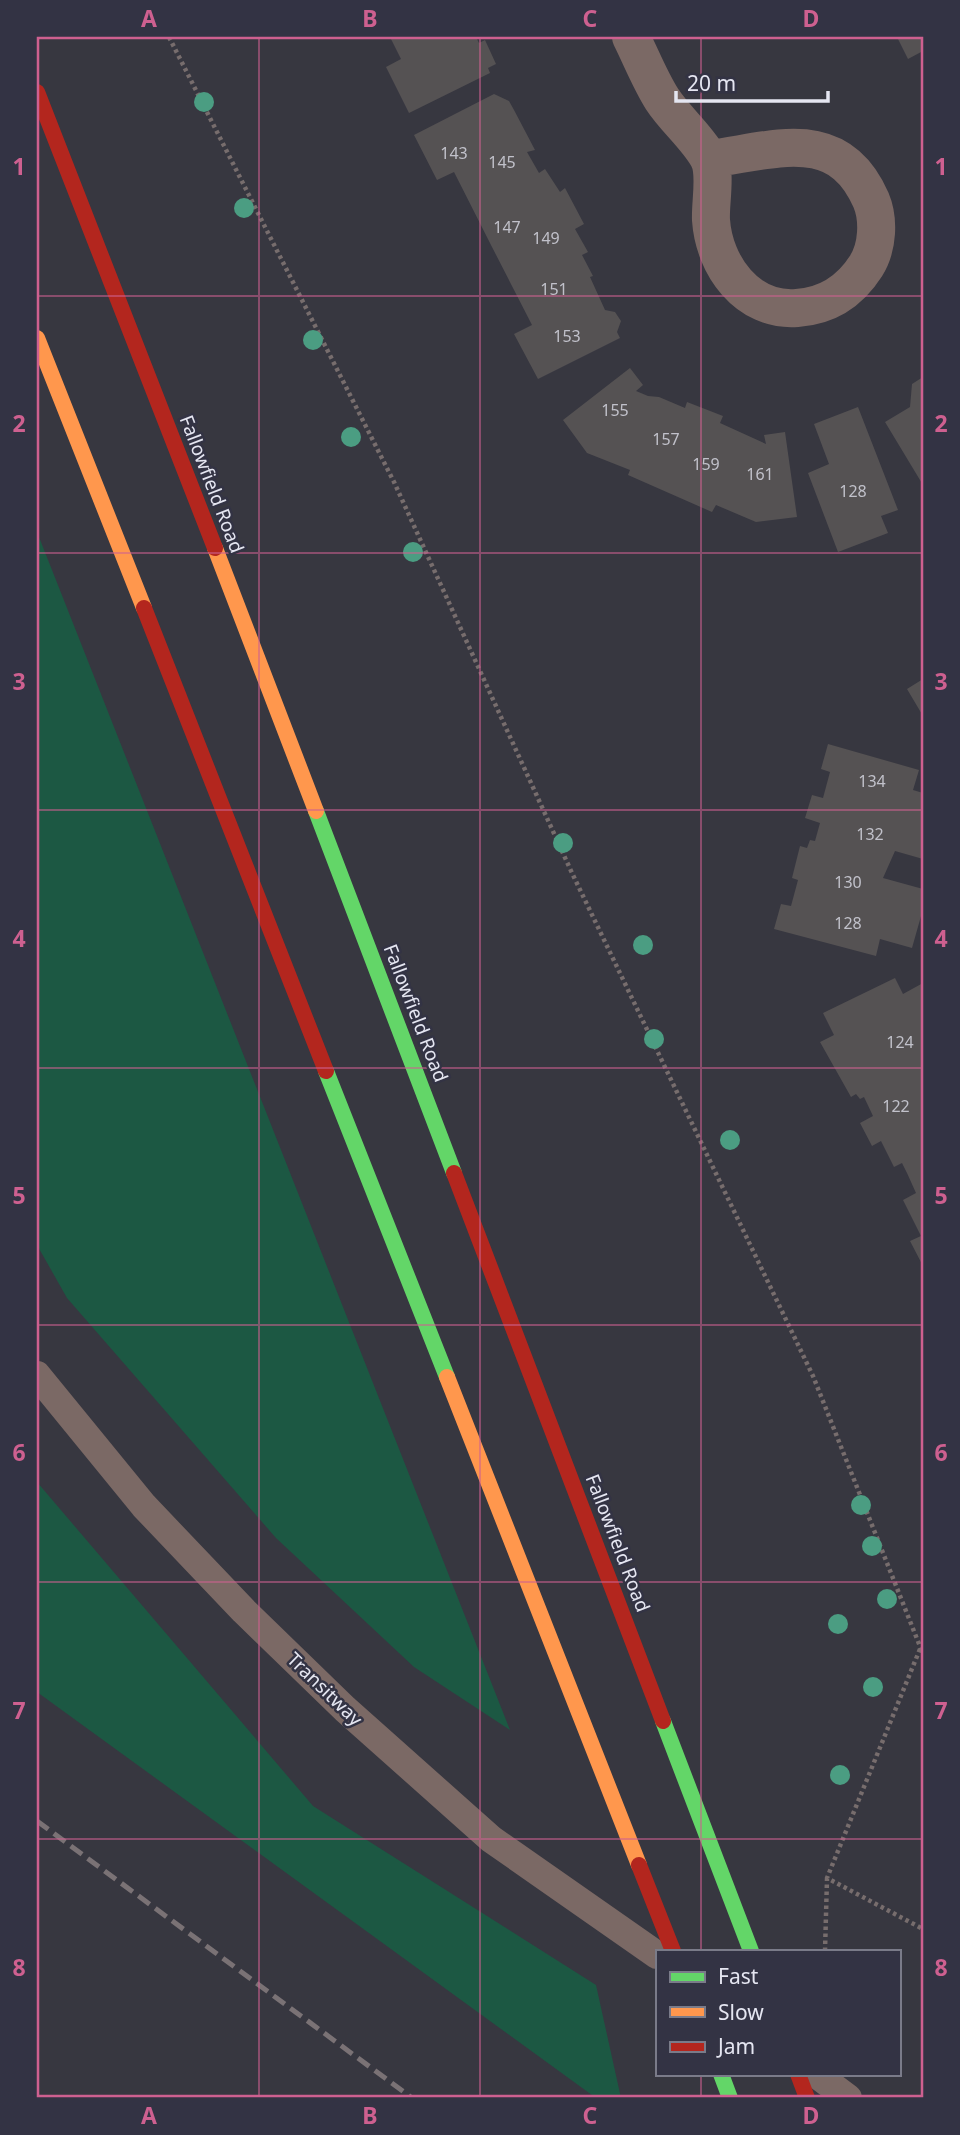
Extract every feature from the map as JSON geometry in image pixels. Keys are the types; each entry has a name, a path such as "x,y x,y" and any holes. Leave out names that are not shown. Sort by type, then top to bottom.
{"main road":[{"name":"Fallowfield Road","path":"37,92 247,629 751,1950"},
{"path":"37,338 673,1950"},
{"path":"722,2076 730,2098"},
{"path":"799,2076 807,2098"}],"street":[{"path":"631,37 662,98 709,159 711,220 716,246 726,269 741,289 764,302 788,309 813,307 837,297 856,281 870,260 876,222 875,209 864,185 848,166 827,152 803,146 709,159"}],"lane":[{"name":"Transitway","path":"37,1375 144,1506 244,1611 345,1709 491,1839 656,1954"},
{"path":"819,2076 848,2098"}],"path":[{"path":"169,37 394,482 572,873 813,1376 923,1654"},
{"path":"825,1950 827,1878 922,1648"},
{"path":"827,1878 923,1929"}],"green space":[{"path":"37,532 510,1730 414,1667 276,1538 67,1298 37,1245"},
{"path":"37,1482 313,1806 596,1985 621,2098 596,2098 37,1692"}],"building":[{"path":"390,37 476,37 479,43 485,40 496,64 488,68 490,73 409,113 386,67 401,59"},
{"path":"897,37 923,37 923,51 908,59"},
{"path":"494,94 509,101 535,150 527,152 539,173 545,169 560,192 565,188 584,224 575,229 588,252 582,255 593,276 590,277 605,310 615,312 621,321 617,332 620,338 538,379 514,334 532,325 454,172 437,180 414,135"},
{"path":"630,368 643,385 636,391 648,396 659,397 685,408 687,402 723,416 720,423 766,444 764,435 785,432 797,517 756,522 716,505 712,512 628,475 630,470 587,453 563,420"},
{"path":"923,377 923,485 885,422 910,407 912,384"},
{"path":"858,407 898,510 881,516 888,533 838,552 808,473 829,464 814,424"},
{"path":"923,679 923,716 907,689"},
{"path":"828,744 919,770 913,790 923,793 923,859 895,851 883,878 923,889 923,909 912,948 880,939 876,956 774,929 781,904 791,906 798,880 792,878 800,846 807,848 810,840 815,841 820,823 805,818 812,795 823,798 830,772 821,769"},
{"path":"895,978 903,994 923,983 923,1266 910,1241 921,1236 903,1200 916,1193 907,1173 902,1163 894,1167 881,1141 872,1146 860,1123 873,1116 864,1097 860,1099 856,1094 851,1097 820,1042 834,1035 823,1013"}],"railway":[{"path":"37,1821 412,2098"}],"traffic: fast":[{"path":"316,811 454,1173"},
{"path":"326,1071 447,1377"},
{"path":"663,1721 751,1950"},
{"path":"722,2076 730,2098"}],"traffic: slow":[{"path":"37,338 144,608"},
{"path":"215,548 316,811"},
{"path":"447,1377 639,1865"}],"traffic: jam":[{"path":"37,92 215,548"},
{"path":"144,608 326,1071"},
{"path":"454,1173 663,1721"},
{"path":"639,1865 673,1950"},
{"path":"799,2076 807,2098"}]}
